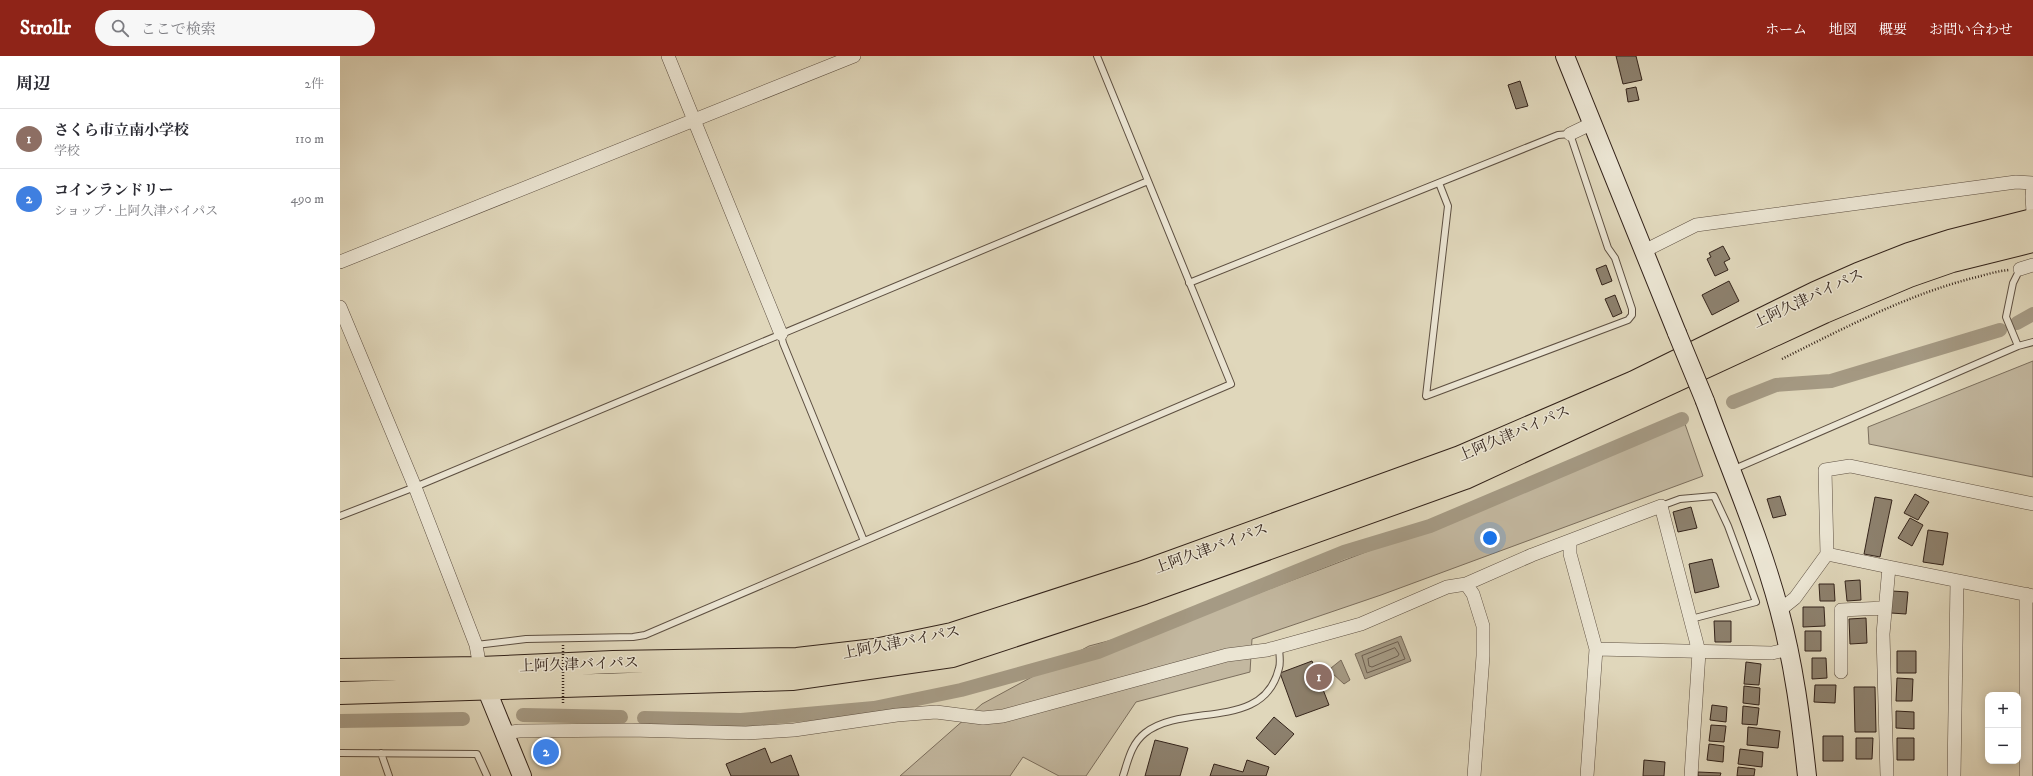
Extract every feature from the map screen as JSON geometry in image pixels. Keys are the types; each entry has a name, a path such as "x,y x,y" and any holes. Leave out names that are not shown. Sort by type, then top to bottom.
{"highway":[{"name":"上阿久津バイパス","path":"340,670 480,668 613,662 796,660 875,650 952,634 1140,574 1460,457 1634,382 1815,293 1858,274 1950,240 1994,228 2033,220"},
{"name":"上阿久津バイパス","path":"340,693 792,679 952,656 1144,593 1465,478 1824,312 1909,276 1952,261 2033,241"}],"street":[{"path":"668,56 781,334"},
{"path":"340,262 854,56"},
{"path":"1565,56 1705,401 1758,542 1780,610 1789,650 1802,729 1807,776"},
{"path":"1570,134 1593,123"},
{"path":"1644,251 1696,225 2016,182 2033,184 2033,212"},
{"path":"2020,269 2033,265"},
{"path":"340,307 415,487 476,645 480,668 486,688 522,776"},
{"path":"1780,610 1795,598 1827,554 1825,470 1850,466 2033,504"},
{"path":"504,732 631,730 746,733 794,730 897,715 928,713 983,718 1002,716 1227,655 1279,647 1361,624 1447,587 1466,584 1532,555 1570,542 1661,506 1699,652 1691,776"},
{"path":"1570,542 1570,554 1596,649 1587,776"},
{"path":"1827,554 2030,595 2026,776"},
{"path":"1887,776 1883,634 1889,567"},
{"path":"1954,776 1958,581"},
{"path":"1466,584 1473,594 1484,626 1484,656 1474,776"},
{"path":"1841,672 1841,610 1885,608"},
{"path":"1596,649 1772,653 1789,650"}],"lane":[{"path":"476,645 526,639 633,638 645,636 1231,384 1097,56"},
{"path":"1189,282 1558,135 1570,134 1608,248 1615,258 1632,309 1632,315 1628,320 1426,396 1448,206 1439,183"},
{"path":"340,516 415,487 1148,181"},
{"path":"2018,346 2006,317 2013,283 2020,269"},
{"path":"781,334 783,343 864,541"},
{"path":"1731,470 2018,346 2033,342"},
{"path":"1661,506 1680,499 1714,496 1728,526 1756,602 1691,619"},
{"path":"1123,776 1131,749 1144,734 1161,723 1232,712 1252,705 1271,689 1280,667 1279,647"},
{"path":"340,753 477,754 487,776"},
{"path":"381,753 389,776"}],"path":[{"path":"1782,359 1832,334 1944,286 2006,270 2020,269"},
{"path":"563,703 564,645"}],"shaded area":[{"path":"2033,361 2033,477 1869,444 1868,427"},
{"path":"1685,424 1703,476 1381,595 1252,639 1250,672 1136,702 1086,776 1059,776 1023,757 1010,776 900,776 982,704 1089,646 1188,620 1536,487"}],"water":[{"path":"1401,636 1411,661 1365,679 1355,654"},
{"path":"1341,660 1350,680 1344,684 1332,673 1331,668"}],"building":[{"path":"1616,56 1636,56 1642,80 1623,84"},
{"path":"1520,81 1528,106 1516,109 1508,85"},
{"path":"1636,87 1639,100 1628,102 1626,89"},
{"path":"1723,246 1730,259 1724,262 1728,270 1715,276 1707,259 1711,257 1709,253"},
{"path":"1606,265 1612,281 1602,285 1596,269"},
{"path":"1729,281 1739,301 1712,315 1702,295"},
{"path":"1615,295 1622,313 1613,317 1605,299"},
{"path":"1915,494 1929,502 1918,520 1904,513"},
{"path":"1780,496 1786,515 1773,518 1767,499"},
{"path":"1875,497 1892,500 1880,557 1864,554"},
{"path":"1691,507 1697,528 1678,532 1673,512"},
{"path":"1910,518 1923,525 1912,546 1898,538"},
{"path":"1928,530 1948,533 1943,565 1923,562"},
{"path":"1712,559 1719,587 1695,593 1689,564"},
{"path":"1860,580 1861,600 1847,601 1845,581"},
{"path":"1819,584 1834,584 1835,601 1820,601"},
{"path":"1892,591 1908,592 1906,614 1891,613"},
{"path":"1803,607 1824,607 1825,626 1803,627"},
{"path":"1866,618 1867,643 1850,644 1849,619"},
{"path":"1714,621 1731,621 1731,642 1715,642"},
{"path":"1805,631 1821,631 1821,651 1805,651"},
{"path":"1897,651 1916,651 1916,673 1897,673"},
{"path":"1812,658 1826,658 1827,678 1812,679"},
{"path":"1312,661 1329,705 1296,717 1280,673"},
{"path":"1746,662 1761,664 1759,685 1744,684"},
{"path":"1897,678 1913,679 1912,701 1896,701"},
{"path":"1815,685 1836,685 1835,703 1814,702"},
{"path":"1744,686 1760,688 1759,705 1743,703"},
{"path":"1854,687 1875,687 1876,732 1855,732"},
{"path":"1712,705 1727,707 1726,722 1710,720"},
{"path":"1743,706 1759,708 1757,725 1742,724"},
{"path":"1896,711 1914,712 1914,729 1896,728"},
{"path":"1274,717 1294,734 1275,755 1256,738"},
{"path":"1711,725 1726,726 1724,742 1709,741"},
{"path":"1748,727 1780,731 1778,748 1747,745"},
{"path":"1823,736 1843,736 1843,761 1823,761"},
{"path":"1856,738 1873,738 1872,759 1856,759"},
{"path":"1897,738 1914,738 1914,760 1897,760"},
{"path":"1155,740 1188,748 1180,776 1145,776"},
{"path":"1709,744 1724,746 1723,762 1707,760"},
{"path":"765,748 771,763 791,755 799,776 731,776 726,764"},
{"path":"1740,749 1763,752 1762,767 1738,764"},
{"path":"1247,760 1269,767 1266,776 1210,776 1214,764 1243,772"},
{"path":"1644,760 1665,762 1664,776 1643,776"},
{"path":"1738,767 1755,769 1754,776 1737,776"},
{"path":"1698,772 1721,773 1720,776 1698,776"}],"waterway":[{"path":"2017,323 2033,314"},
{"path":"1733,402 1776,385 1831,381 2000,330"},
{"path":"644,718 741,720 874,708 961,690 1098,652 1344,552 1430,526 1682,419"},
{"path":"523,715 621,717"},
{"path":"340,721 463,719"}],"place":[{"name":"さくら市立南小学校","path":"1319,677"},
{"name":"コインランドリー","path":"546,752"}]}
